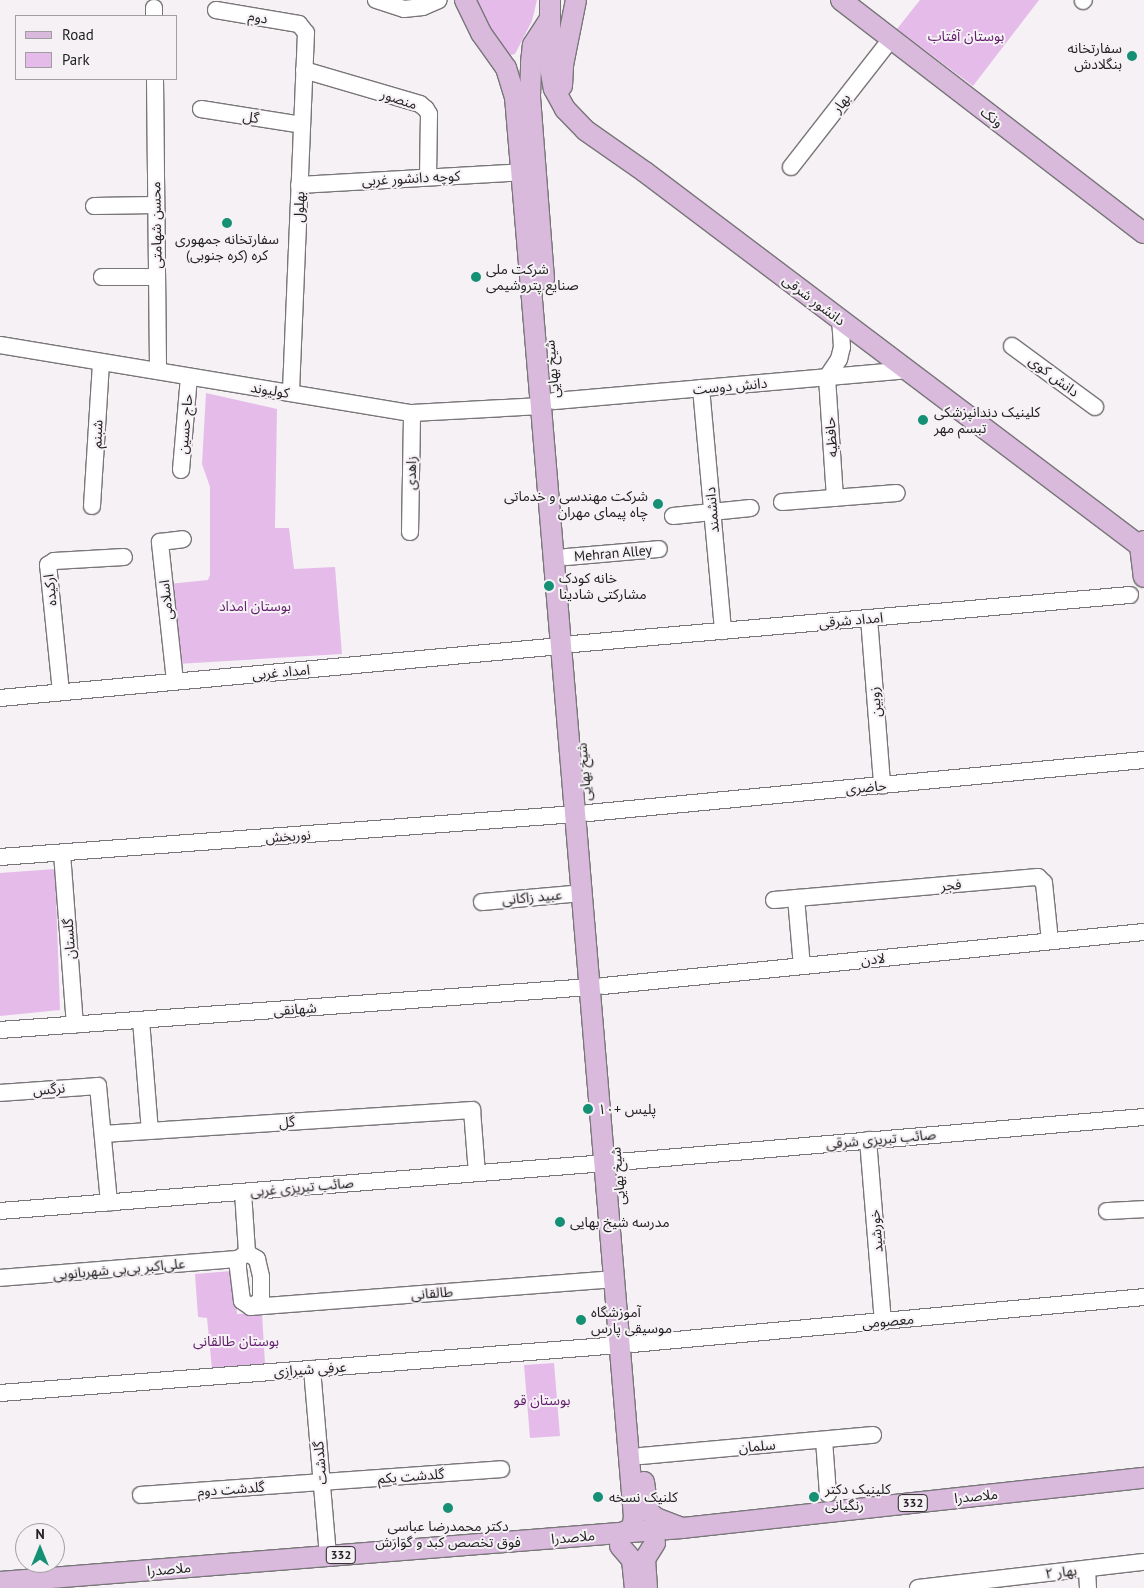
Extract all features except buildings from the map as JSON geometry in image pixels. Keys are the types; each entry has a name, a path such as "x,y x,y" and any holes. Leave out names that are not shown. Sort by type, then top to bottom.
{"main road":[{"path":"449,0 464,20 481,34"},
{"name":"شیخ بهایی","path":"465,0 481,34 506,68 514,86 548,404"},
{"path":"576,0 563,65 562,85 567,100 590,125 634,156 645,172"},
{"name":"ونک","path":"849,2 891,39 1144,233"},
{"name":"شیخ بهایی","path":"550,9 534,45 530,96 548,404 631,1408 635,1588"},
{"name":"دانشور شرقی","path":"550,9 550,67 554,89 564,109 585,130 645,172 906,370 1143,546"},
{"name":"شیخ بهایی","path":"554,478 566,557 567,645"},
{"path":"1143,546 1144,577"},
{"name":"شیخ بهایی","path":"582,814 582,892 596,986"},
{"name":"شیخ بهایی","path":"611,1163 614,1279 626,1344"},
{"name":"شیخ بهایی","path":"631,1408 641,1456 646,1505 654,1517"},
{"name":"ملاصدرا","path":"0,1582 328,1556 635,1542 682,1528 1144,1478"},
{"name":"ملاصدرا","path":"93,1588 635,1542 1144,1491"},
{"path":"635,1542 654,1517 682,1528"},
{"name":"شیخ بهایی","path":"635,1542 645,1562 647,1588"}],"street":[{"path":"376,0 404,10 423,7 439,0"},
{"name":"دوم","path":"216,10 299,24"},
{"name":"بهلول","path":"291,394 306,33 299,24"},
{"name":"بهار","path":"791,167 891,39"},
{"name":"منصور","path":"304,70 420,104 426,109 429,114 428,177"},
{"name":"محسن شهامتی","path":"155,80 158,372"},
{"name":"گل","path":"201,109 302,125"},
{"name":"کوچه دانشور غربی","path":"299,184 522,172"},
{"path":"94,206 155,205"},
{"path":"102,277 156,277"},
{"path":"827,377 839,359 842,347 840,319"},
{"name":"کولیوند","path":"0,345 412,414 548,404"},
{"name":"دانش کوی","path":"1012,346 1095,407"},
{"name":"شبنم","path":"92,506 101,362"},
{"name":"دانش دوست","path":"548,404 906,370"},
{"name":"حاج حسین","path":"181,470 189,377"},
{"name":"حافظیه","path":"827,377 835,498"},
{"name":"دانشمند","path":"701,388 722,631"},
{"name":"زاهدی","path":"410,532 412,414"},
{"path":"782,502 897,493"},
{"path":"673,516 751,508"},
{"name":"اسلامی","path":"175,682 160,542 184,539"},
{"name":"Mehran Alley","path":"566,557 659,549"},
{"name":"ارکیده","path":"62,692 48,565 54,561 124,557"},
{"name":"امداد شرقی","path":"567,645 1130,595"},
{"name":"زوبین","path":"868,618 882,785"},
{"name":"امداد غربی","path":"0,698 567,645"},
{"name":"حاضری","path":"582,814 1144,760"},
{"name":"نوربخش","path":"0,857 582,814"},
{"name":"گلستان","path":"62,853 75,1025"},
{"name":"فجر","path":"774,900 1038,877 1044,883 1050,941"},
{"name":"عبید زاکانی","path":"482,902 582,892"},
{"path":"796,898 802,966"},
{"name":"لادن","path":"596,986 1144,932"},
{"name":"شهانقی","path":"0,1030 596,986"},
{"path":"141,1020 150,1131"},
{"name":"نرگس","path":"0,1093 98,1086 103,1134"},
{"name":"گل","path":"103,1134 472,1110 477,1173"},
{"name":"صائب تبریزی شرقی","path":"611,1163 1144,1117"},
{"path":"103,1134 110,1202"},
{"name":"خورشید","path":"868,1140 883,1321"},
{"name":"صائب تبریزی غربی","path":"0,1211 611,1163"},
{"path":"243,1192 242,1302 251,1307 260,1300 261,1277 257,1259 243,1256"},
{"path":"1107,1211 1144,1209"},
{"name":"علی‌اکبر بی‌بی شهربانویی","path":"0,1278 243,1256"},
{"name":"طالقانی","path":"251,1307 614,1279"},
{"name":"معصومی","path":"626,1344 1144,1297"},
{"name":"عرفی شیرازی","path":"0,1393 626,1344"},
{"name":"گلدشت","path":"312,1369 328,1556"},
{"name":"سلمان","path":"641,1456 873,1435"},
{"path":"824,1440 828,1494"},
{"name":"گلدشت یکم","path":"322,1482 501,1469"},
{"name":"گلدشت دوم","path":"141,1496 322,1482"},
{"name":"بهار ۲","path":"918,1588 1144,1562"},
{"path":"1087,1569 1088,1588"}],"green space":[{"path":"474,0 537,0 532,21 515,54 507,56 501,52"},
{"name":"بوستان آفتاب","path":"920,0 1039,0 973,86 897,29"},
{"name":"بوستان امداد","path":"206,393 277,409 275,528 289,528 294,569 335,567 342,654 177,664 169,584 208,580 210,575 210,487 202,464"},
{"path":"55,869 60,1010 0,1016 0,873"},
{"name":"بوستان طالقانی","path":"231,1271 234,1277 237,1314 262,1313 265,1364 212,1369 207,1318 198,1317 195,1274"},
{"name":"بوستان قو","path":"554,1363 560,1436 530,1438 524,1365"}],"place":[{"name":"سفارتخانه بنگلادش","path":"1132,56"},
{"name":"سفارتخانه جمهوری کره (کره جنوبی)","path":"227,223"},
{"name":"شرکت ملی صنایع پتروشیمی","path":"476,277"},
{"name":"کلینیک دندانپزشکی تبسم مهر","path":"923,420"},
{"name":"شرکت مهندسی و خدماتی چاه پیمای مهران","path":"658,504"},
{"name":"خانه کودک مشارکتی شادینا","path":"549,586"},
{"name":"پلیس +۱۰","path":"588,1109"},
{"name":"مدرسه شیخ بهایی","path":"560,1222"},
{"name":"آموزشگاه موسیقی پارس","path":"581,1320"},
{"name":"کلنیک نسخه","path":"598,1497"},
{"name":"کلینیک دکتر رنگیانی","path":"814,1497"},
{"name":"دکتر محمدرضا عباسی فوق تخصص کبد و گوارش","path":"448,1508"}]}
